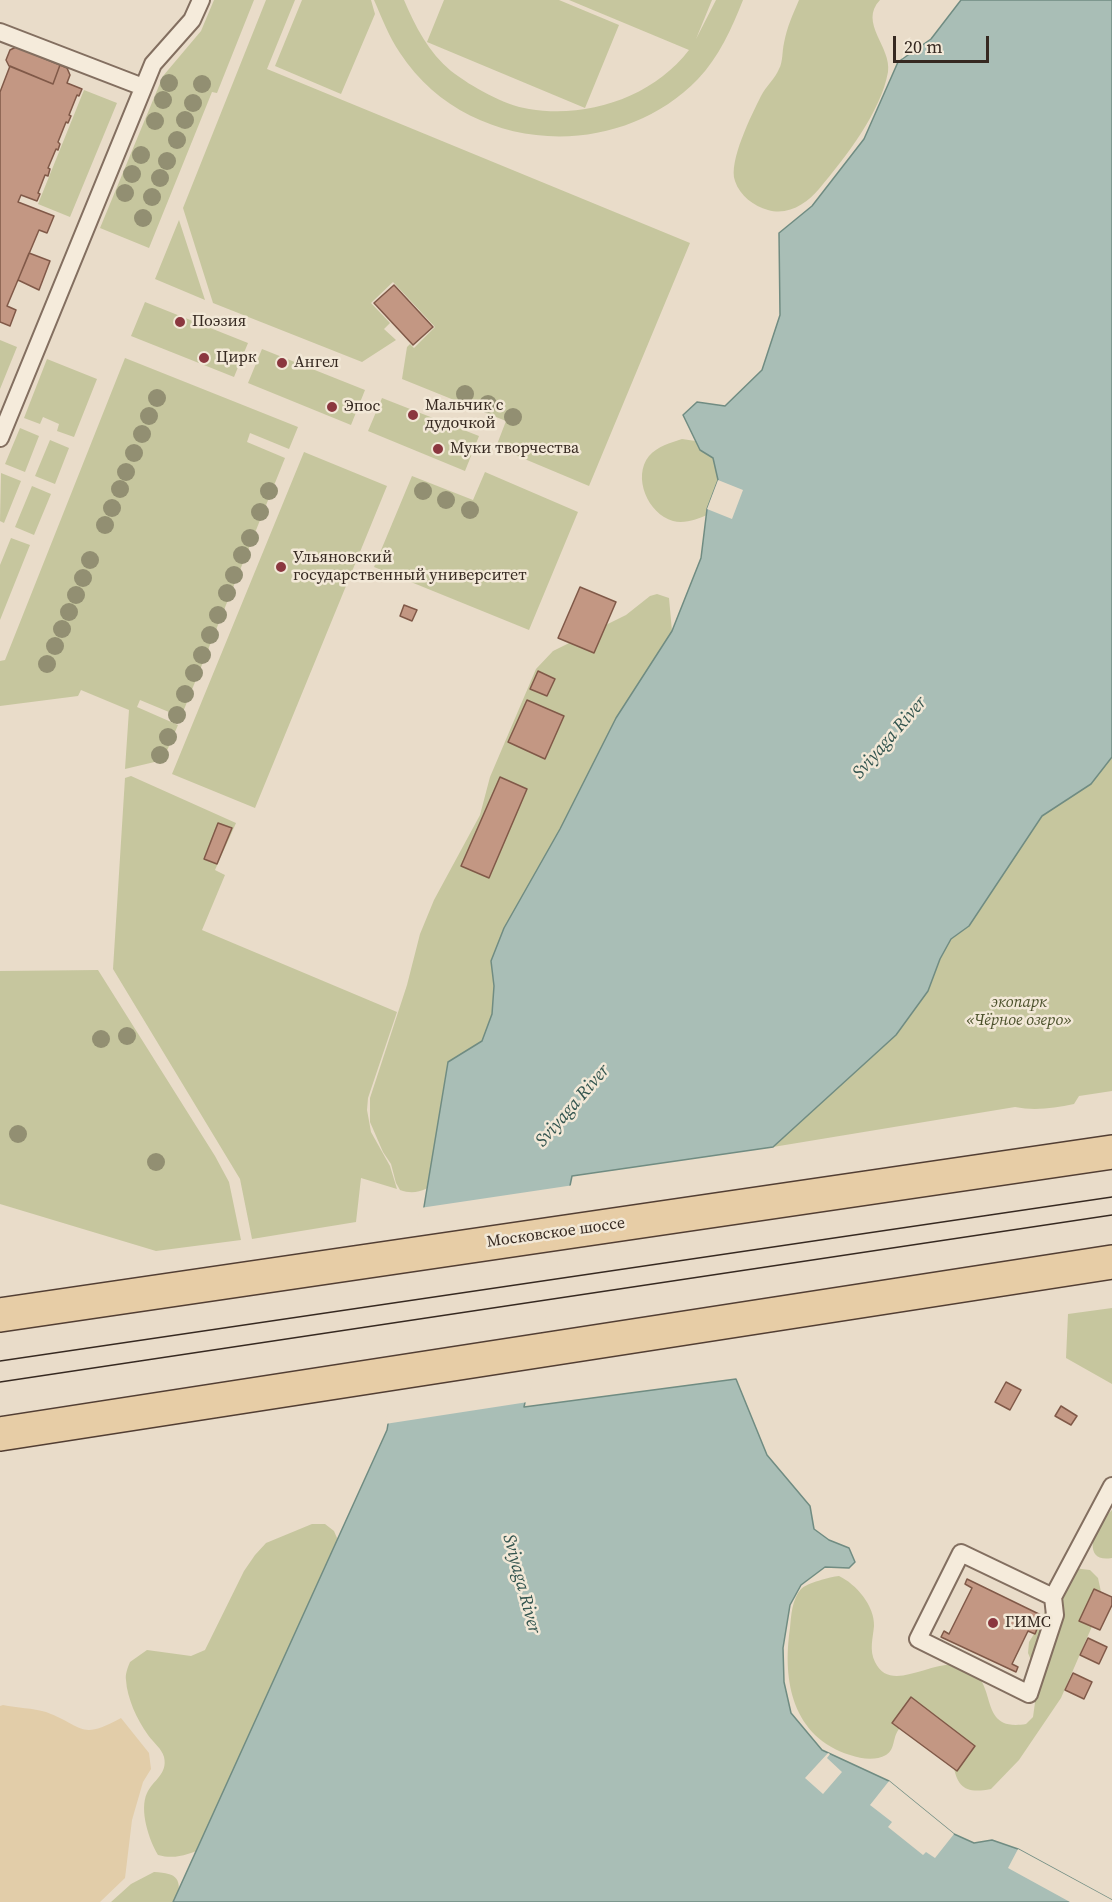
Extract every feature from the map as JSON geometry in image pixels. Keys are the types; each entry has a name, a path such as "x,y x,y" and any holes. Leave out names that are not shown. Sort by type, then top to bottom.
{"main road":[{"name":"Московское шоссе","path":"0,1315 1112,1152"},
{"path":"0,1434 1112,1262"}],"lane":[{"path":"0,438 153,64 192,20 201,0"},
{"path":"0,32 143,87"},
{"path":"1053,1597 961,1553 918,1639 1029,1694 1055,1615 1053,1597 1112,1486"}],"green space":[{"path":"214,0 254,0 217,93 212,92 149,248 100,228 163,76 201,31"},
{"path":"266,0 295,0 267,69 690,243 589,486 496,447 506,421 402,379 407,347 410,344 414,348 435,327 393,282 371,303 390,323 384,329 396,340 362,362 213,303 183,208"},
{"path":"302,0 371,0 375,14 341,94 275,66"},
{"path":"374,0 404,0 418,29 443,64 488,95 529,109 573,111 617,101 638,92 674,66 689,50 569,0 712,0 696,39 716,0 743,0 719,52 698,79 664,106 626,125 585,135 543,136 502,128 463,112 428,87 396,47"},
{"path":"444,0 559,0 619,25 585,108 427,42"},
{"path":"799,0 880,0 874,9 874,26 885,53 888,72 878,103 870,118 829,177 814,194 797,207 783,211 768,210 748,200 737,186 734,173 735,162 752,114 780,66 790,21"},
{"path":"84,90 117,103 70,217 38,204"},
{"path":"179,220 205,300 155,279"},
{"path":"145,302 248,343 234,377 131,336"},
{"path":"0,340 17,347 0,389"},
{"path":"262,349 365,390 351,425 248,383"},
{"path":"125,358 298,427 289,449 250,433 247,442 285,458 181,717 140,700 137,707 178,725 163,760 125,769 129,710 81,690 78,696 0,706 0,661 5,660"},
{"path":"47,359 97,379 74,437 57,431 59,424 43,417 40,424 24,418"},
{"path":"382,398 479,436 465,471 368,431"},
{"path":"20,428 39,436 25,472 5,464"},
{"path":"682,439 702,442 724,472 709,514 691,521 678,522 664,517 650,503 645,494 642,474 649,456 664,445"},
{"path":"50,440 69,448 55,484 35,476"},
{"path":"304,452 387,486 255,808 172,774"},
{"path":"485,472 578,512 529,630 374,567 412,476 473,500"},
{"path":"1,473 21,481 4,523 0,521"},
{"path":"32,486 51,494 34,535 15,527"},
{"path":"11,538 30,545 0,620 0,565"},
{"path":"657,594 669,598 672,631 616,718 440,1181 416,1192 400,1190 391,1164 370,1122 370,1098 407,985 420,934 434,900 480,815 490,777 536,669 553,651 626,615 650,596"},
{"name":"экопарк «Чёрное озеро»","path":"1112,757 1112,1091 1079,1096 1074,1104 1059,1107 1037,1109 1015,1107 773,1147 896,1035 928,991 940,959 951,939 969,926 1042,816 1091,784"},
{"path":"131,776 236,823 215,870 225,875 202,930 397,1012 368,1098 367,1110 371,1132 390,1166 397,1189 361,1178 356,1222 252,1239 240,1179 113,969 125,778"},
{"path":"98,970 229,1182 241,1240 156,1251 0,1204 0,971"},
{"path":"1112,1308 1112,1384 1066,1358 1068,1314"},
{"path":"1112,1510 1112,1558 1103,1558 1094,1552 1093,1540 1098,1527"},
{"path":"312,1524 325,1524 334,1531 343,1552 205,1848 176,1857 158,1855 148,1833 144,1808 147,1793 165,1763 163,1754 144,1729 130,1701 126,1678 130,1662 147,1650 191,1656 205,1650 244,1571 255,1555 266,1543"},
{"path":"1073,1568 1090,1570 1098,1578 1103,1601 1061,1698 1019,1760 991,1789 975,1791 964,1787 957,1778 953,1763 900,1728 893,1746 886,1755 868,1759 859,1758 831,1747 815,1735 804,1721 790,1687 788,1648 794,1603 798,1593 804,1587 839,1576 858,1590 871,1611 874,1626 872,1653 882,1671 890,1675 901,1676 947,1665 958,1665 972,1670 980,1679 993,1712 999,1720 1009,1724 1026,1724 1033,1717 1037,1688 1034,1667 1028,1653 1029,1642 1041,1623 1046,1607"},
{"path":"154,1872 168,1874 176,1879 179,1888 177,1902 111,1902 131,1884"}],"sand":[{"path":"0,1706 46,1712 89,1730 97,1729 121,1718 149,1753 151,1769 143,1782 132,1820 125,1878 100,1902 0,1902"}],"water":[{"name":"Sviyaga River","path":"961,0 1112,0 1112,757 1091,784 1042,816 969,926 951,939 940,959 928,991 896,1035 773,1147 572,1176 524,1407 736,1379 767,1455 810,1506 814,1529 829,1540 849,1548 855,1562 849,1568 825,1567 801,1585 790,1605 783,1648 784,1682 791,1713 822,1750 889,1781 954,1834 974,1843 992,1840 1018,1849 1112,1902 173,1902 387,1430 448,1062 482,1041 492,1014 494,986 491,961 504,928 560,829 616,718 672,631 701,558 707,509 718,480 713,458 700,450 683,415 697,402 725,406 762,370 780,315 779,233 812,206 864,139 898,62 931,39"}],"pier":[{"path":"718,480 743,490 732,519 707,509"},
{"path":"574,1185 528,1402 385,1424 420,1208"},
{"path":"828,1753 830,1754 827,1758 842,1772 823,1794 805,1778"},
{"path":"889,1781 954,1834 935,1858 926,1852 923,1855 888,1827 892,1822 870,1805"},
{"path":"1018,1849 1112,1902 1070,1902 1008,1868"}],"building":[{"path":"16,47 60,65 53,84 9,66 6,60 10,50"},
{"path":"60,65 67,68 70,75 67,83 82,89 79,96 77,95 68,123 66,122 58,142 60,144 58,150 56,149 48,168 50,169 48,176 45,175 37,201 21,195 18,202 54,216 47,233 39,230 7,306 16,310 10,326 0,322 0,92 10,66 53,84"},
{"path":"29,253 50,261 39,290 18,280"},
{"path":"394,285 433,327 413,345 374,303"},
{"path":"580,587 616,602 594,653 558,638"},
{"path":"404,605 417,610 412,621 400,616"},
{"path":"538,671 555,679 547,696 530,689"},
{"path":"527,700 564,716 545,759 508,742"},
{"path":"500,777 527,789 489,878 461,866"},
{"path":"218,823 232,828 217,864 204,859"},
{"path":"1006,1382 1021,1390 1010,1410 995,1402"},
{"path":"1061,1406 1077,1416 1071,1425 1055,1416"},
{"name":"ГИМС","path":"967,1579 1043,1616 1041,1620 1035,1617 1030,1626 1037,1629 1035,1634 1028,1631 1012,1664 1018,1667 1016,1672 941,1637 944,1631 949,1634 972,1588 965,1584"},
{"path":"1094,1589 1112,1597 1112,1605 1100,1630 1079,1621"},
{"path":"1088,1638 1107,1647 1099,1664 1080,1655"},
{"path":"1073,1673 1092,1682 1084,1699 1065,1690"},
{"path":"911,1697 975,1746 957,1771 892,1723"}],"tram line":[{"path":"0,1361 1112,1197"},
{"path":"0,1382 1112,1215"}],"place":[{"name":"Поэзия","path":"180,322"},
{"name":"Цирк","path":"204,358"},
{"name":"Ангел","path":"282,363"},
{"name":"Эпос","path":"332,407"},
{"name":"Мальчик с дудочкой","path":"413,415"},
{"name":"Муки творчества","path":"438,449"},
{"name":"Ульяновский государственный университет","path":"281,567"},
{"name":"ГИМС","path":"993,1623"}]}
